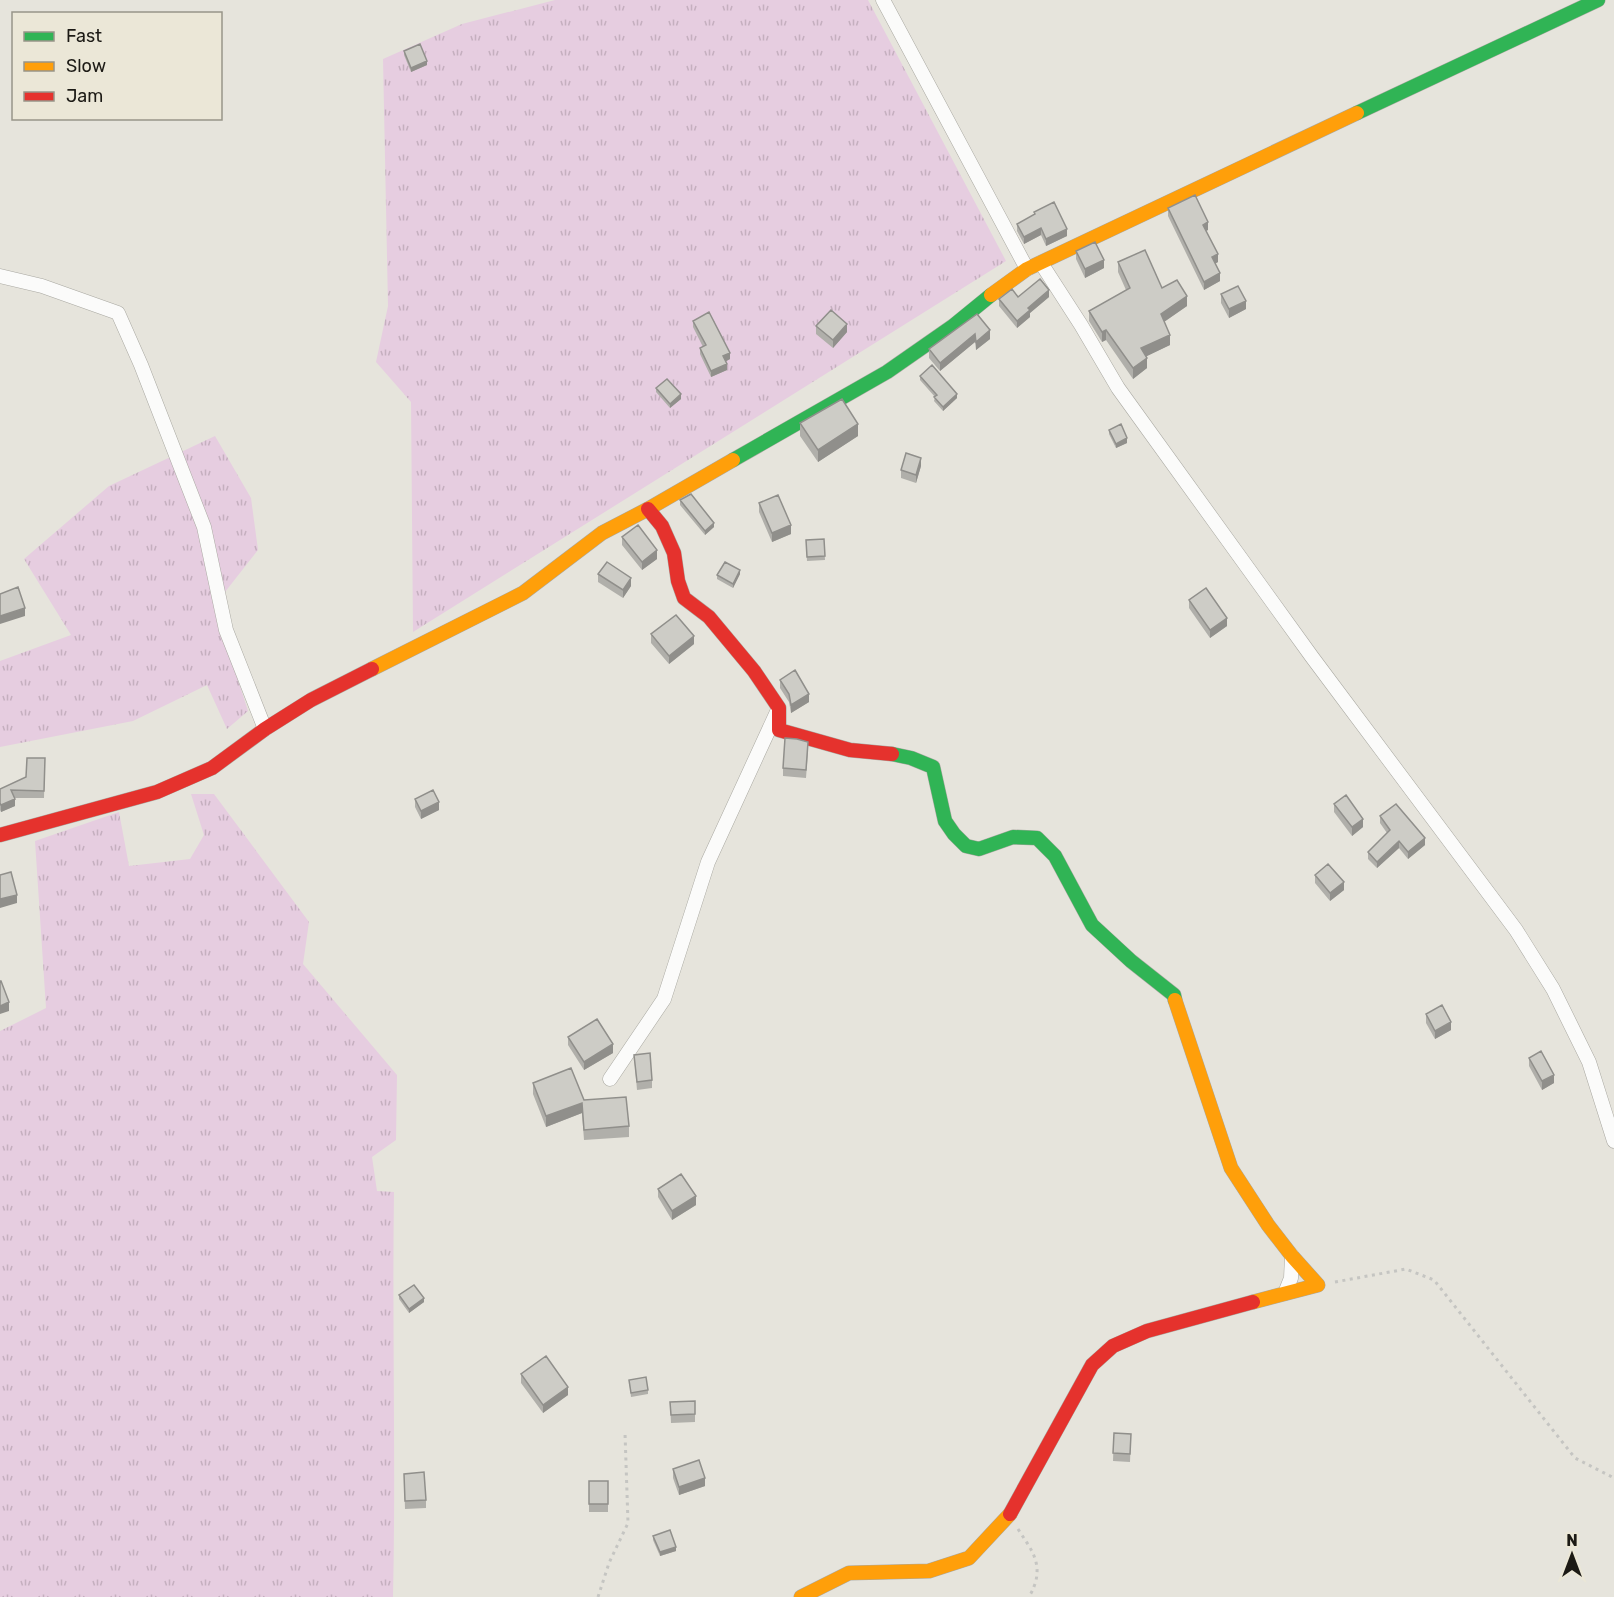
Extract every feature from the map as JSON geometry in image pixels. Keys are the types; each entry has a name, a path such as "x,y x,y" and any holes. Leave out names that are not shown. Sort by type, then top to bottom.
{"street":[{"path":"883,0 1027,269"},
{"path":"0,835 157,792 212,768 265,729 311,700 523,593 602,533 887,372 953,326 1027,269 1598,0"},
{"path":"1041,262 1118,388 1312,657 1516,930 1553,989 1589,1062 1614,1141"},
{"path":"0,276 42,286 118,313 141,365 204,527 226,630 265,729"},
{"path":"648,509 662,526 674,553 678,581 684,598 710,617 754,671 779,708 779,730 850,750 895,754 933,767 945,821 966,846 979,849 1013,837 1037,838 1055,856 1092,925 1131,961 1174,995 1231,1168 1268,1225 1318,1285 1147,1331 1113,1346 1092,1365 1009,1515 969,1558 929,1571 849,1574 801,1597"},
{"path":"610,1079 664,999 708,862 779,708"},
{"path":"1285,1293 1291,1278 1292,1256"}],"path":[{"path":"1318,1285 1406,1269 1434,1280 1575,1458 1614,1478"},
{"path":"598,1597 609,1563 628,1523 625,1433"},
{"path":"1009,1515 1036,1560 1038,1572 1028,1597"}],"green space":[{"path":"555,0 868,0 1006,261 413,632 411,402 376,362 388,306 383,59 462,24"},
{"path":"215,436 251,498 258,550 214,606 248,711 227,729 207,685 133,721 0,747 0,661 71,635 24,559 109,486"},
{"path":"191,794 214,794 309,922 303,964 397,1075 396,1140 372,1157 377,1191 394,1192 393,1597 0,1597 0,1031 46,1008 35,841 119,812 129,866 190,859 204,835"}],"building":[{"path":"420,44 427,61 411,68 404,51"},
{"path":"1195,195 1208,222 1203,225 1218,254 1212,257 1220,273 1204,282 1168,208"},
{"path":"1054,202 1067,229 1046,239 1041,228 1024,237 1017,224"},
{"path":"1095,242 1104,260 1085,269 1076,251"},
{"path":"1145,250 1162,288 1177,280 1187,296 1161,314 1170,335 1141,348 1147,358 1133,368 1106,330 1102,332 1089,311 1130,288 1118,262"},
{"path":"1040,279 1049,290 1017,321 999,299 1012,289 1018,297"},
{"path":"1238,286 1246,301 1229,309 1221,294"},
{"path":"831,310 847,324 833,340 816,326"},
{"path":"709,312 730,353 723,356 727,364 711,371 700,348 706,345 693,321"},
{"path":"977,314 990,330 976,342 975,334 940,363 929,349"},
{"path":"932,365 957,394 943,407 934,397 937,395 920,376"},
{"path":"667,379 681,394 670,404 656,388"},
{"path":"842,399 858,424 818,450 800,423"},
{"path":"1121,424 1127,438 1116,444 1109,430"},
{"path":"906,453 921,458 916,475 901,470"},
{"path":"691,494 714,523 705,531 680,500"},
{"path":"778,495 791,525 772,533 759,503"},
{"path":"638,525 657,550 642,562 622,537"},
{"path":"824,539 825,556 807,557 806,540"},
{"path":"607,562 631,578 623,590 598,574"},
{"path":"725,562 740,570 733,584 717,575"},
{"path":"18,587 25,608 0,616 0,594"},
{"path":"1206,588 1227,618 1210,630 1189,600"},
{"path":"676,615 694,636 669,656 651,634"},
{"path":"795,670 809,694 791,705 789,694 780,680"},
{"path":"785,738 808,742 806,770 783,768"},
{"path":"27,758 45,758 44,791 11,790 15,799 1,805 0,789 26,777"},
{"path":"433,790 439,802 421,811 415,799"},
{"path":"1346,795 1363,819 1352,827 1334,804"},
{"path":"1396,804 1425,838 1408,852 1399,841 1377,862 1368,852 1390,830 1380,816"},
{"path":"1328,864 1344,882 1330,893 1315,875"},
{"path":"11,872 17,895 0,899 0,875"},
{"path":"0,981 9,1002 0,1006"},
{"path":"1442,1005 1451,1022 1435,1031 1426,1014"},
{"path":"597,1019 613,1044 584,1062 568,1037"},
{"path":"1541,1051 1554,1075 1542,1081 1529,1058"},
{"path":"650,1053 652,1080 637,1082 634,1055"},
{"path":"571,1068 584,1100 626,1097 629,1126 584,1130 582,1103 546,1116 533,1083"},
{"path":"681,1174 696,1196 672,1211 658,1189"},
{"path":"414,1285 424,1298 409,1309 399,1295"},
{"path":"546,1356 568,1387 543,1405 521,1374"},
{"path":"646,1377 648,1390 631,1393 629,1380"},
{"path":"695,1401 695,1414 671,1415 670,1402"},
{"path":"1114,1433 1131,1434 1130,1454 1113,1453"},
{"path":"699,1460 705,1478 679,1487 673,1469"},
{"path":"424,1472 426,1500 405,1501 404,1474"},
{"path":"589,1481 608,1481 608,1504 589,1504"},
{"path":"670,1530 676,1547 660,1552 653,1536"}],"traffic: fast":[{"path":"1357,113 1598,0"},
{"path":"733,460 887,372 953,326 991,295"},
{"path":"892,754 911,758 933,767 945,821 966,846 979,849 1013,837 1037,838 1055,856 1092,925 1131,961 1174,995 1175,1000"}],"traffic: slow":[{"path":"991,295 1027,269 1357,113"},
{"path":"372,669 523,593 602,533 733,460"},
{"path":"1175,1000 1231,1168 1268,1225 1318,1285 1253,1302"},
{"path":"801,1597 849,1573 929,1571 969,1558 1010,1514"}],"traffic: jam":[{"path":"648,509 662,526 674,553 678,581 684,598 709,617 754,671 779,708 779,730 850,750 892,754"},
{"path":"0,835 157,792 212,768 265,729 311,700 372,669"},
{"path":"1010,1514 1092,1365 1113,1346 1147,1331 1253,1302"}]}
